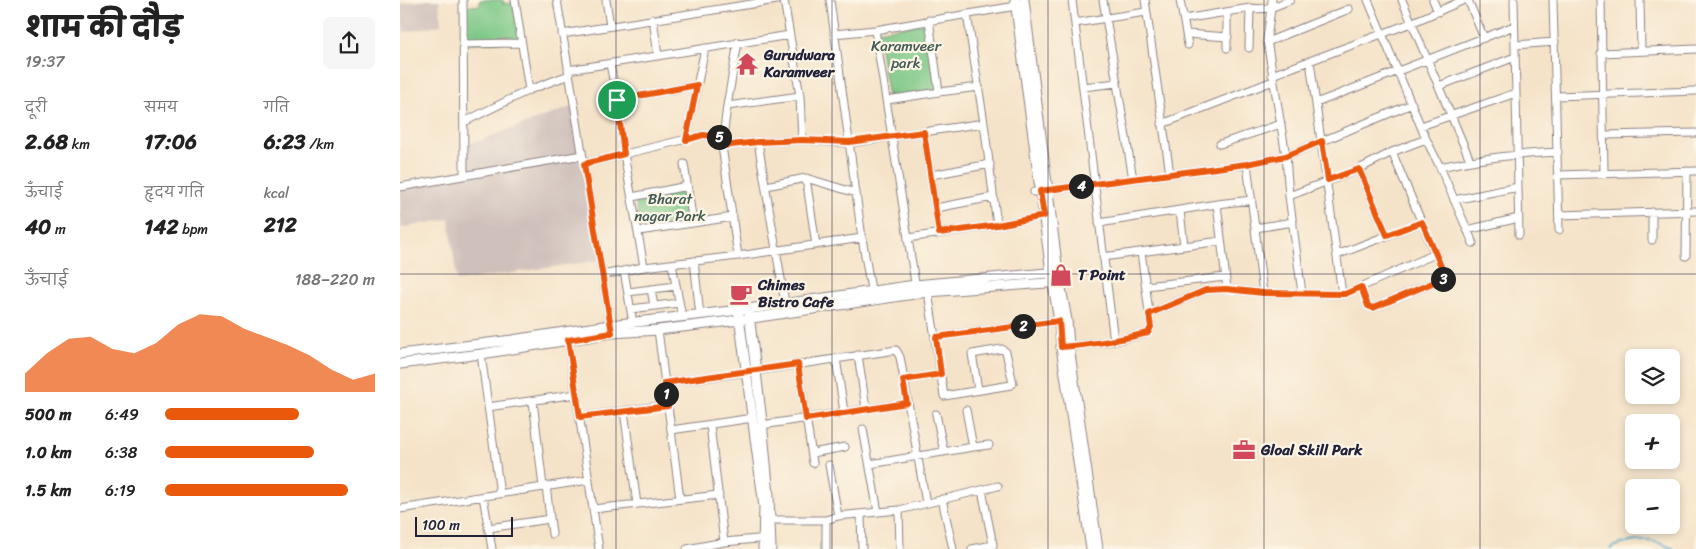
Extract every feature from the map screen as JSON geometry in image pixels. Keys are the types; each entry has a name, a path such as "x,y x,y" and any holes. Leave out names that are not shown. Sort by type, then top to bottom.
{"street":[{"path":"463,0 464,174"},
{"path":"515,0 529,90"},
{"path":"557,0 611,329"},
{"path":"606,0 610,26"},
{"path":"562,34 739,3 777,0"},
{"path":"784,0 800,96 802,140"},
{"path":"830,0 862,238 873,301"},
{"path":"1072,0 1114,341"},
{"path":"1103,0 1133,179"},
{"path":"1145,0 1170,174"},
{"path":"1180,0 1188,46"},
{"path":"1249,48 1256,0"},
{"path":"1184,19 1254,9 1290,0"},
{"path":"1368,0 1426,139 1473,243"},
{"path":"1402,0 1470,160"},
{"path":"1433,0 1438,12"},
{"path":"1162,124 1310,61 1382,35 1466,0 1484,38"},
{"path":"1514,0 1520,234"},
{"path":"1554,0 1559,230"},
{"path":"1601,0 1604,173"},
{"path":"1640,0 1641,51"},
{"path":"834,34 875,30 967,14 1018,2 1044,216 1056,282 1067,320 1065,347 1091,549"},
{"path":"1272,4 1267,42 1286,156 1289,196 1302,293"},
{"path":"1267,42 1349,9"},
{"path":"1076,23 1146,12"},
{"path":"1226,12 1227,48"},
{"path":"967,14 990,164 997,225"},
{"path":"652,19 658,56"},
{"path":"929,20 939,92"},
{"path":"1316,103 1514,26"},
{"path":"875,30 916,290"},
{"path":"1186,34 1228,37"},
{"path":"464,122 529,90 569,73 610,64 790,35"},
{"path":"738,42 722,146 738,256"},
{"path":"1515,45 1555,42"},
{"path":"463,44 521,43"},
{"path":"686,140 705,48"},
{"path":"1602,53 1696,49"},
{"path":"1439,86 1515,56"},
{"path":"1310,61 1328,180 1342,294"},
{"path":"610,64 644,267"},
{"path":"1083,87 1117,83"},
{"path":"617,100 697,85"},
{"path":"887,100 979,87"},
{"path":"1556,96 1696,91"},
{"path":"1421,126 1516,93"},
{"path":"727,106 800,96"},
{"path":"1041,191 1247,164 1286,156 1412,104"},
{"path":"722,146 802,140 849,142 984,123"},
{"path":"1220,144 1281,124"},
{"path":"924,132 939,233"},
{"path":"1604,135 1696,133"},
{"path":"584,164 703,135 723,137"},
{"path":"1289,196 1359,169 1392,152 1426,139"},
{"path":"758,142 785,303"},
{"path":"1361,287 1368,306 1373,308 1444,278 1444,273 1392,152"},
{"path":"1440,167 1470,160 1518,154 1558,152"},
{"path":"400,187 464,174 582,155"},
{"path":"684,164 693,223"},
{"path":"931,175 990,164"},
{"path":"1247,164 1263,293"},
{"path":"1359,169 1387,235"},
{"path":"1686,256 1687,171"},
{"path":"1558,175 1696,171"},
{"path":"766,186 806,178 856,193"},
{"path":"806,178 816,245"},
{"path":"632,197 687,186"},
{"path":"1454,200 1518,187"},
{"path":"1041,191 1054,272"},
{"path":"936,208 994,197"},
{"path":"1099,224 1252,200"},
{"path":"1217,204 1226,289"},
{"path":"1180,211 1184,246"},
{"path":"1559,215 1696,211"},
{"path":"1652,212 1652,240"},
{"path":"908,238 1044,216"},
{"path":"639,231 733,217"},
{"path":"1467,230 1519,218"},
{"path":"1255,228 1293,222"},
{"path":"1337,255 1422,222"},
{"path":"602,275 644,267 777,251 862,238"},
{"path":"1103,257 1221,241"},
{"path":"1065,347 1114,341 1148,333 1151,327 1141,252"},
{"path":"1149,314 1206,290 1226,289 1263,293 1342,294 1435,254"},
{"path":"694,261 700,315"},
{"path":"672,264 682,317"},
{"path":"624,271 633,323"},
{"path":"400,354 611,329 658,330 739,320 749,313 785,303 871,291 916,290 1054,272"},
{"path":"1146,286 1225,277"},
{"path":"400,364 481,354 568,340 633,323 738,310 749,313 873,301 916,290 928,292 1056,282"},
{"path":"1056,282 1059,321 1065,347 1098,549"},
{"path":"628,292 676,286"},
{"path":"651,289 654,306"},
{"path":"928,292 944,396 1011,385 1013,383 1006,352 1002,350 972,354 978,390"},
{"path":"631,309 679,303"},
{"path":"738,310 768,521"},
{"path":"749,313 762,425 768,521 767,538 763,549"},
{"path":"936,337 1059,321"},
{"path":"658,330 680,499"},
{"path":"568,340 599,549"},
{"path":"664,383 896,350 900,356 926,503"},
{"path":"481,354 500,494"},
{"path":"858,355 866,408"},
{"path":"836,358 844,412"},
{"path":"798,364 813,463"},
{"path":"903,380 941,374"},
{"path":"488,407 576,394"},
{"path":"533,401 552,534"},
{"path":"762,425 907,403"},
{"path":"580,417 668,406"},
{"path":"966,410 973,447"},
{"path":"624,411 636,504"},
{"path":"936,414 944,452"},
{"path":"670,430 753,418"},
{"path":"710,425 724,542"},
{"path":"863,429 878,512"},
{"path":"870,464 989,445"},
{"path":"812,453 845,447"},
{"path":"830,465 838,516"},
{"path":"400,509 589,480"},
{"path":"768,521 826,520 838,516 899,510 998,486"},
{"path":"972,549 993,545 982,490"},
{"path":"593,509 719,495"},
{"path":"483,496 492,549"},
{"path":"942,499 953,549"},
{"path":"899,510 900,549"},
{"path":"861,515 862,549"},
{"path":"488,528 550,519"},
{"path":"826,520 826,549"},
{"path":"687,549 724,542 767,538"},
{"path":"767,538 771,549"}],"shaded area":[{"path":"439,0 441,25 404,32 400,4"},
{"path":"574,106 582,155 579,156 589,193 600,260 457,281 449,219 400,228 400,188 464,175 464,146"}],"green space":[{"path":"480,0 503,0 504,3 502,4 513,3 519,41 465,43 465,7 480,5"},
{"name":"Karamveer park","path":"926,23 936,90 888,97 877,31"},
{"name":"Bharat nagar Park","path":"685,189 690,221 641,229 635,199"}],"waterway":[{"path":"1610,549 1626,543 1644,541 1650,541 1674,549"}],"place":[{"name":"Gurudwara Karamveer","path":"747,64"},
{"name":"T Point","path":"1061,275"},
{"name":"Chimes Bistro Cafe","path":"741,294"},
{"name":"Gloal Skill Park","path":"1244,450"}],"route":[{"path":"697,85 686,140 703,135 723,137 722,146 802,140 849,142 924,132 939,233 1044,216 1040,191 1247,164 1286,156 1322,141 1328,180 1359,169 1387,235 1422,222 1444,273 1444,278 1373,308 1368,306 1361,287 1345,294 1263,293 1226,289 1206,290 1149,314 1151,327 1148,333 1114,341 1061,347 1059,321 936,337 941,374 903,380 907,403 806,419 798,364 664,383 668,406 580,417 568,340 612,333 584,164 624,154 617,100 697,85"}]}
